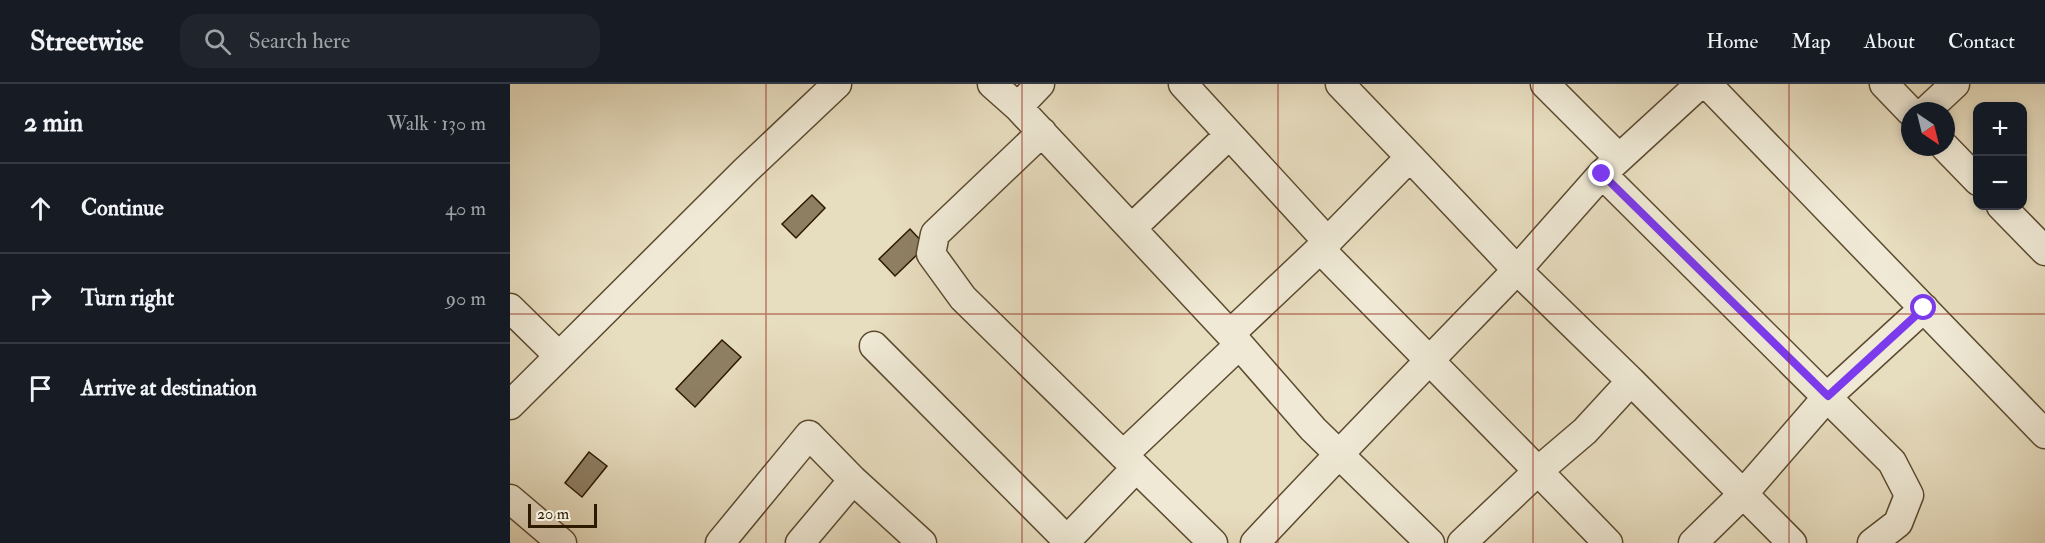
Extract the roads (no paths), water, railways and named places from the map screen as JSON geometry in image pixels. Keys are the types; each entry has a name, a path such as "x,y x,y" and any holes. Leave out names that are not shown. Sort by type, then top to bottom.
{"street":[{"path":"510,405 744,171 837,84"},
{"path":"992,84 1042,132 1339,454 1430,543"},
{"path":"1018,107 1040,84"},
{"path":"1183,84 1324,245 1430,360 1608,543"},
{"path":"1340,84 1517,270 1792,543"},
{"path":"1545,84 1611,166 1892,462 1909,495 1898,523 1872,543"},
{"path":"1255,543 1517,270 1611,166 1700,84"},
{"path":"1707,84 2045,434"},
{"path":"1884,84 1901,102"},
{"path":"1936,102 1955,84"},
{"path":"1042,132 935,234 931,254 963,298 1213,543"},
{"path":"1132,228 1229,135"},
{"path":"1953,156 1973,177"},
{"path":"874,346 1067,542 1130,462 1235,340 1410,157"},
{"path":"2005,210 2045,251"},
{"path":"510,308 559,356"},
{"path":"1693,543 1743,494 1828,396 1924,308"},
{"path":"1462,543 1538,471 1585,431 1631,381"},
{"path":"720,543 809,435 853,480 922,543"},
{"path":"800,543 853,480"},
{"path":"510,499 544,537"}]}
